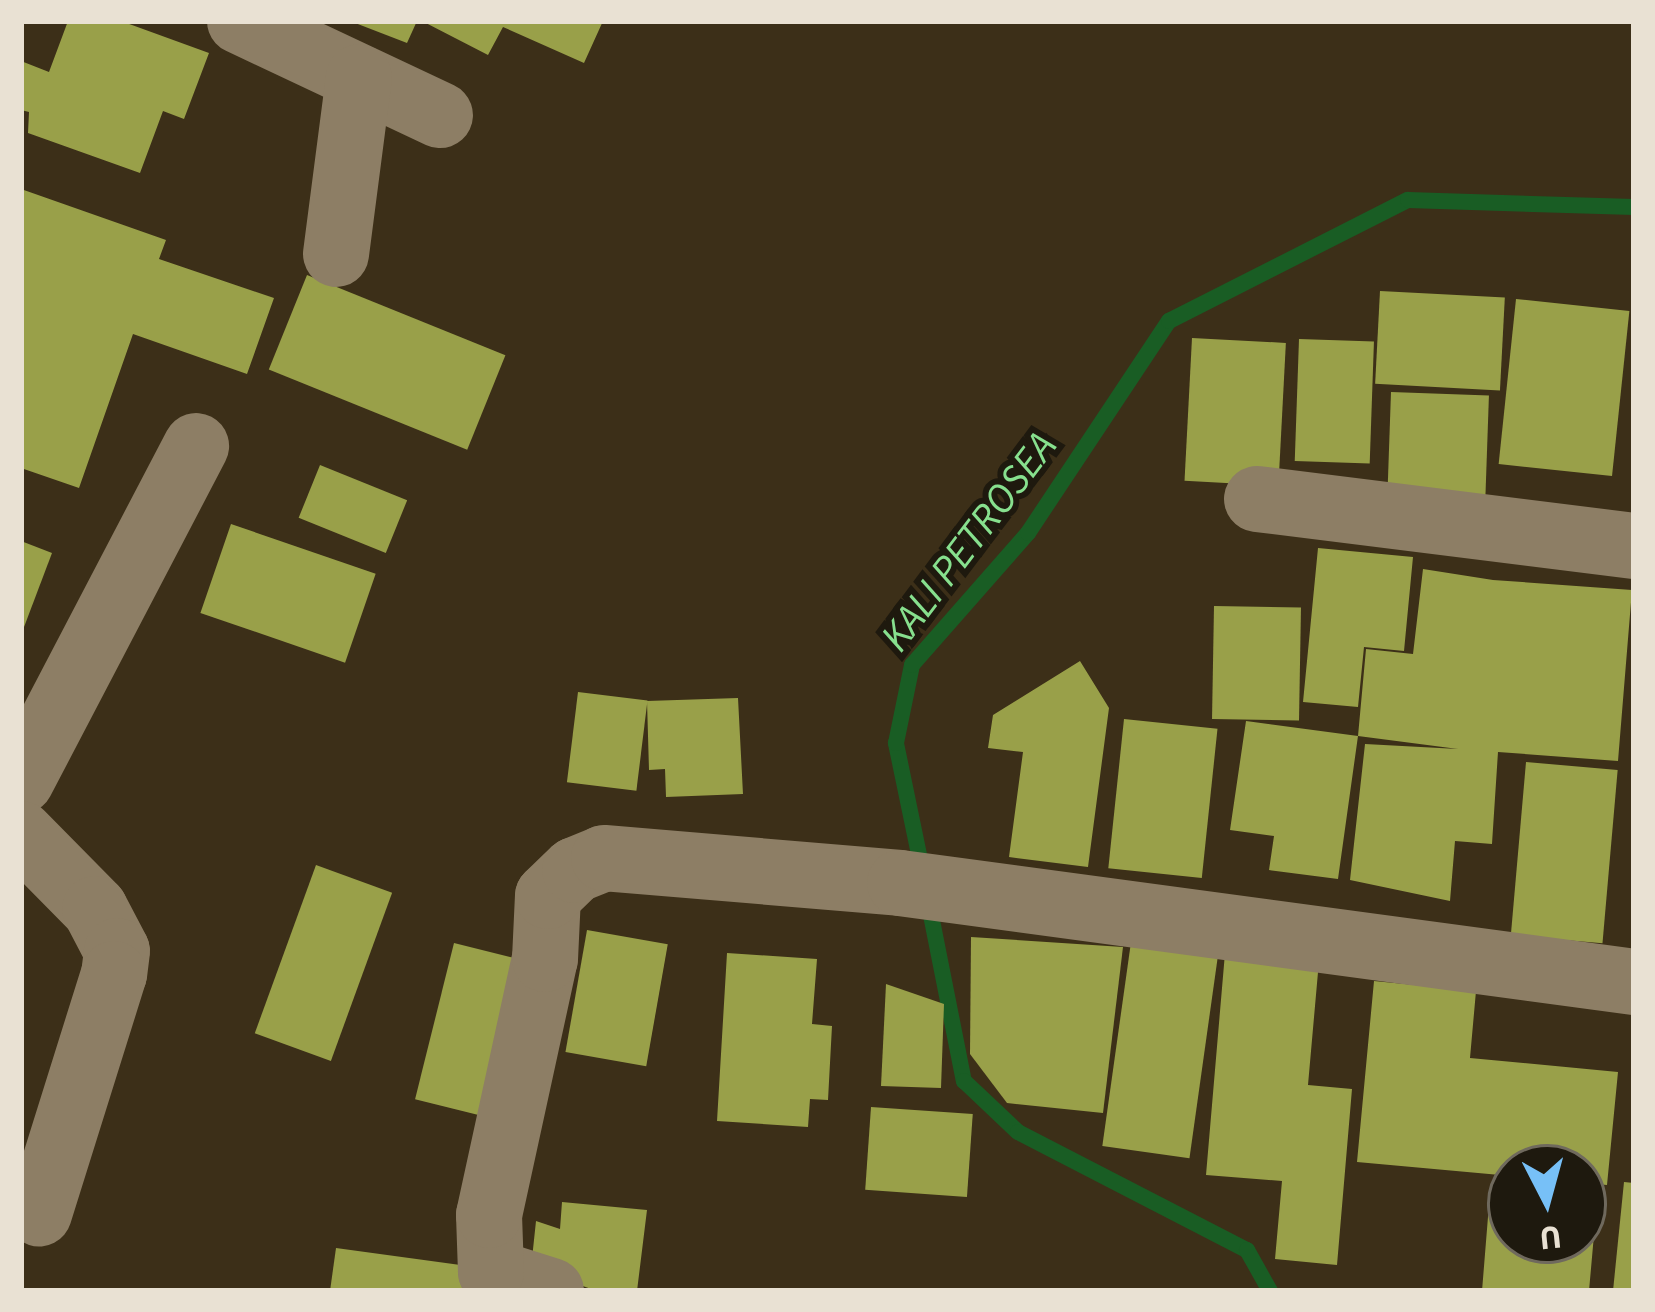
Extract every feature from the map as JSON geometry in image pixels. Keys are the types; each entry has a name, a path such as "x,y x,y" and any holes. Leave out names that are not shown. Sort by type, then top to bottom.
{"street":[{"path":"240,21 440,115"},
{"path":"337,254 359,77"},
{"path":"21,781 196,446"},
{"path":"1257,499 1634,546"},
{"path":"21,834 95,909 117,951 115,974 40,1214"},
{"path":"551,1291 491,1272 489,1215 545,959 548,896 575,871 604,858 900,883 1634,982"}],"building":[{"path":"68,21 121,21 209,53 184,119 163,111 140,173 28,133 29,112 21,110 21,61 49,72"},
{"path":"350,21 417,21 407,43"},
{"path":"422,21 603,21 584,63 503,27 488,55"},
{"path":"21,189 166,240 159,259 274,298 247,374 133,334 79,488 21,468"},
{"path":"307,275 505,355 467,450 269,370"},
{"path":"1380,291 1505,298 1500,390 1375,384"},
{"path":"1516,299 1629,311 1612,476 1499,464"},
{"path":"1192,338 1286,343 1278,486 1185,481"},
{"path":"1299,339 1374,342 1370,464 1295,461"},
{"path":"1391,392 1489,395 1485,502 1387,499"},
{"path":"320,465 407,500 386,553 299,518"},
{"path":"231,524 376,574 345,663 200,613"},
{"path":"21,541 52,553 21,635"},
{"path":"1318,548 1413,557 1404,651 1364,647 1358,707 1303,702"},
{"path":"1423,569 1493,580 1632,590 1618,761 1498,752 1492,844 1455,841 1450,901 1350,880 1365,744 1458,749 1358,736 1366,649 1413,654"},
{"path":"1214,606 1301,608 1299,721 1212,719"},
{"path":"1080,661 1109,708 1088,867 1009,857 1023,752 988,748 993,715"},
{"path":"578,692 647,701 636,791 567,782"},
{"path":"738,698 743,794 666,797 665,769 649,770 647,701"},
{"path":"1124,719 1217,729 1202,878 1108,868"},
{"path":"1246,721 1358,736 1338,879 1269,870 1274,836 1230,830"},
{"path":"1526,762 1618,770 1602,943 1511,935"},
{"path":"316,865 392,893 331,1061 255,1033"},
{"path":"587,930 668,944 646,1066 565,1052"},
{"path":"971,937 1123,947 1103,1113 1007,1103 970,1054"},
{"path":"1131,942 1218,954 1189,1158 1102,1146"},
{"path":"454,943 533,963 494,1119 415,1099"},
{"path":"727,953 817,959 812,1024 832,1026 828,1100 810,1099 808,1127 717,1121"},
{"path":"1225,953 1319,961 1308,1085 1352,1089 1337,1265 1275,1259 1282,1181 1206,1175"},
{"path":"1374,981 1476,991 1470,1058 1618,1072 1607,1185 1607,1144 1487,1144 1487,1174 1357,1162"},
{"path":"886,984 944,1004 941,1088 881,1086"},
{"path":"871,1107 973,1114 967,1197 865,1190"},
{"path":"1624,1182 1634,1183 1634,1291 1613,1291"},
{"path":"562,1202 647,1210 637,1291 597,1291 531,1268 536,1221 560,1229"},
{"path":"1487,1229 1487,1264 1591,1264 1589,1291 1482,1291"},
{"path":"336,1248 475,1267 472,1291 330,1291"}],"waterway":[{"name":"KALI PETROSEA","path":"922,869 896,743 912,665 1028,533 1169,321 1408,200 1634,207"},
{"name":"KALI PETROSEA","path":"928,900 964,1081 1018,1132 1247,1250 1270,1291"}]}
